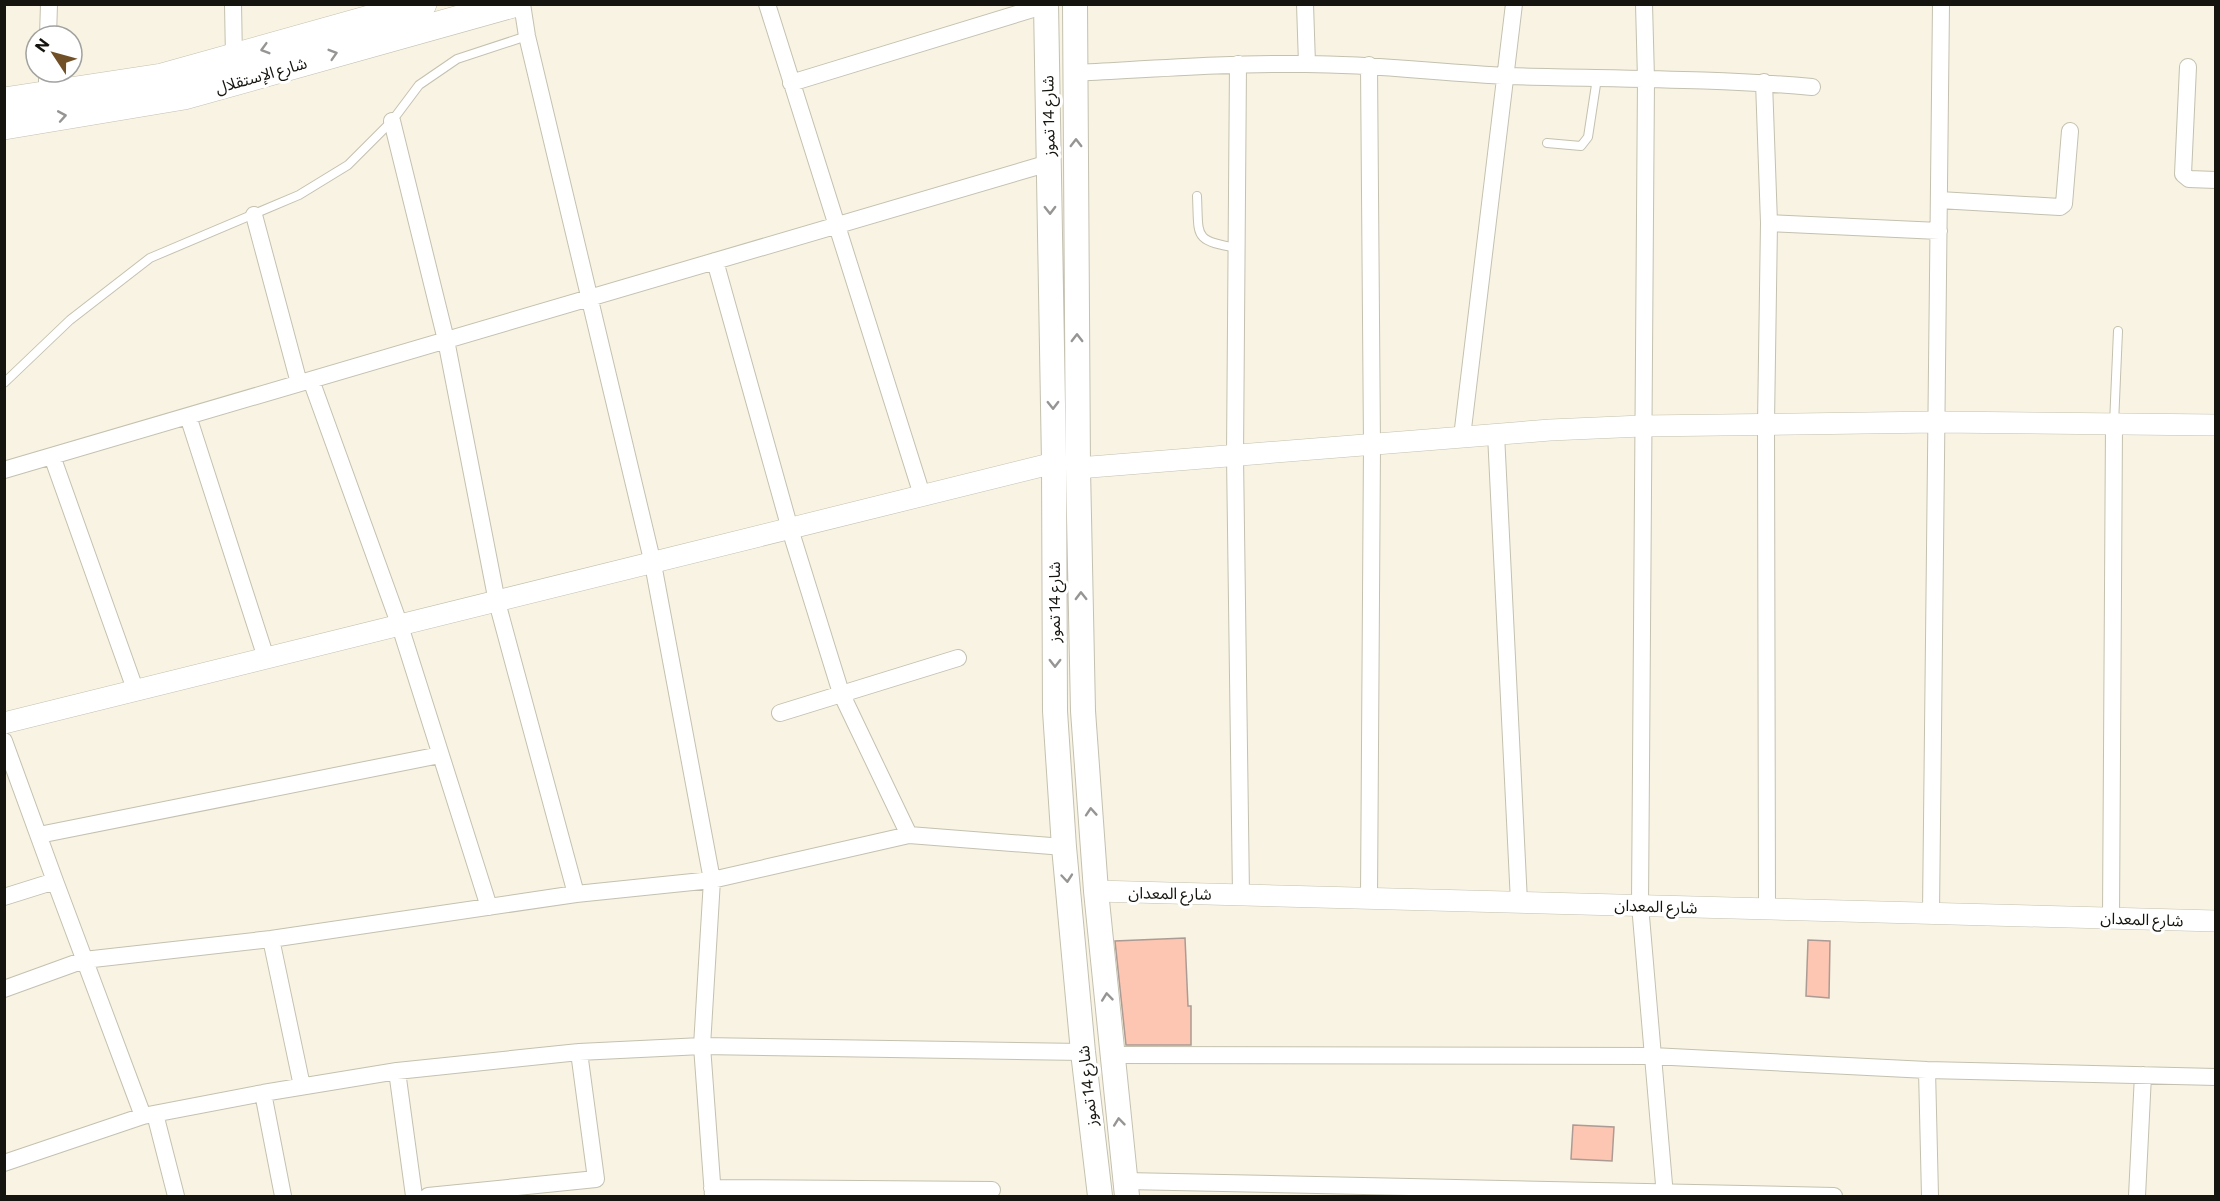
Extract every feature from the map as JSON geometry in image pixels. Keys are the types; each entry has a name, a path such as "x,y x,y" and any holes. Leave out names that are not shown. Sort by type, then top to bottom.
{"main road":[{"name":"شارع الإستقلال","path":"84,81 162,77 234,58 390,8 423,4"},
{"name":"شارع الإستقلال","path":"4,126 184,96 513,4"},
{"name":"شارع 14 تموز","path":"1075,4 1078,468 1083,711 1096,891 1126,1189"},
{"name":"شارع 14 تموز","path":"1046,5 1054,464 1055,711 1064,847 1083,1052 1100,1197"},
{"name":"شارع الإستقلال","path":"4,101 45,84"}],"street":[{"path":"48,24 49,4"},
{"path":"234,4 234,58"},
{"path":"522,4 526,36 653,564 712,880 702,1046 712,1192 849,1193 992,1190"},
{"path":"767,4 922,495"},
{"path":"1305,4 1307,64"},
{"path":"1462,437 1514,4"},
{"path":"1644,4 1646,79 1640,905 1665,1195"},
{"path":"1931,913 1941,4"},
{"path":"791,83 1046,5"},
{"path":"1075,73 1238,64 1369,65 1507,76 1764,82 1812,87"},
{"path":"1238,64 1235,456 1241,895"},
{"path":"1369,65 1372,446 1369,898"},
{"path":"2188,67 2183,174 2189,179 2216,180"},
{"path":"1764,82 1769,223 1766,423 1767,909"},
{"path":"392,121 447,340 497,602 576,894"},
{"path":"1939,200 2060,207 2064,204 2070,131"},
{"path":"4,470 1049,163"},
{"path":"254,215 305,382 400,626 489,907"},
{"path":"1769,223 1939,231"},
{"path":"715,261 790,529 841,693 909,835"},
{"path":"188,416 266,658"},
{"path":"1078,468 1372,446 1496,434 1642,426 1937,422 2216,425"},
{"path":"2111,918 2114,425"},
{"path":"1496,434 1519,902"},
{"path":"52,456 135,689"},
{"path":"4,723 1054,464"},
{"path":"780,713 958,658"},
{"path":"4,741 84,960 149,1115 176,1197"},
{"path":"39,835 440,756"},
{"path":"4,989 84,960 272,939 576,894 712,880 909,835 1064,847"},
{"path":"4,897 55,881"},
{"name":"شارع المعدان","path":"1096,891 2216,921"},
{"path":"272,939 302,1086"},
{"path":"4,1163 149,1115 262,1093 397,1071 579,1052 702,1046 1083,1052"},
{"path":"428,1197 596,1179 579,1052"},
{"path":"1112,1055 1652,1056 1927,1070 2216,1077"},
{"path":"1927,1070 1930,1197"},
{"path":"397,1071 414,1197"},
{"path":"2137,1197 2143,1075"},
{"path":"262,1093 283,1197"},
{"path":"1126,1189 1834,1197"}],"lane":[{"path":"4,383 70,320 150,258 299,195 348,165 392,121 419,85 457,59 526,36"},
{"path":"1547,143 1581,146 1588,137 1597,78"},
{"path":"1197,196 1198,229 1203,239 1210,243 1237,248"},
{"path":"2114,425 2118,331"}],"building":[{"path":"1185,938 1188,1006 1191,1006 1191,1045 1126,1045 1115,941"},
{"path":"1808,940 1830,941 1829,998 1806,996"},
{"path":"1573,1125 1614,1127 1612,1161 1571,1159"}]}
